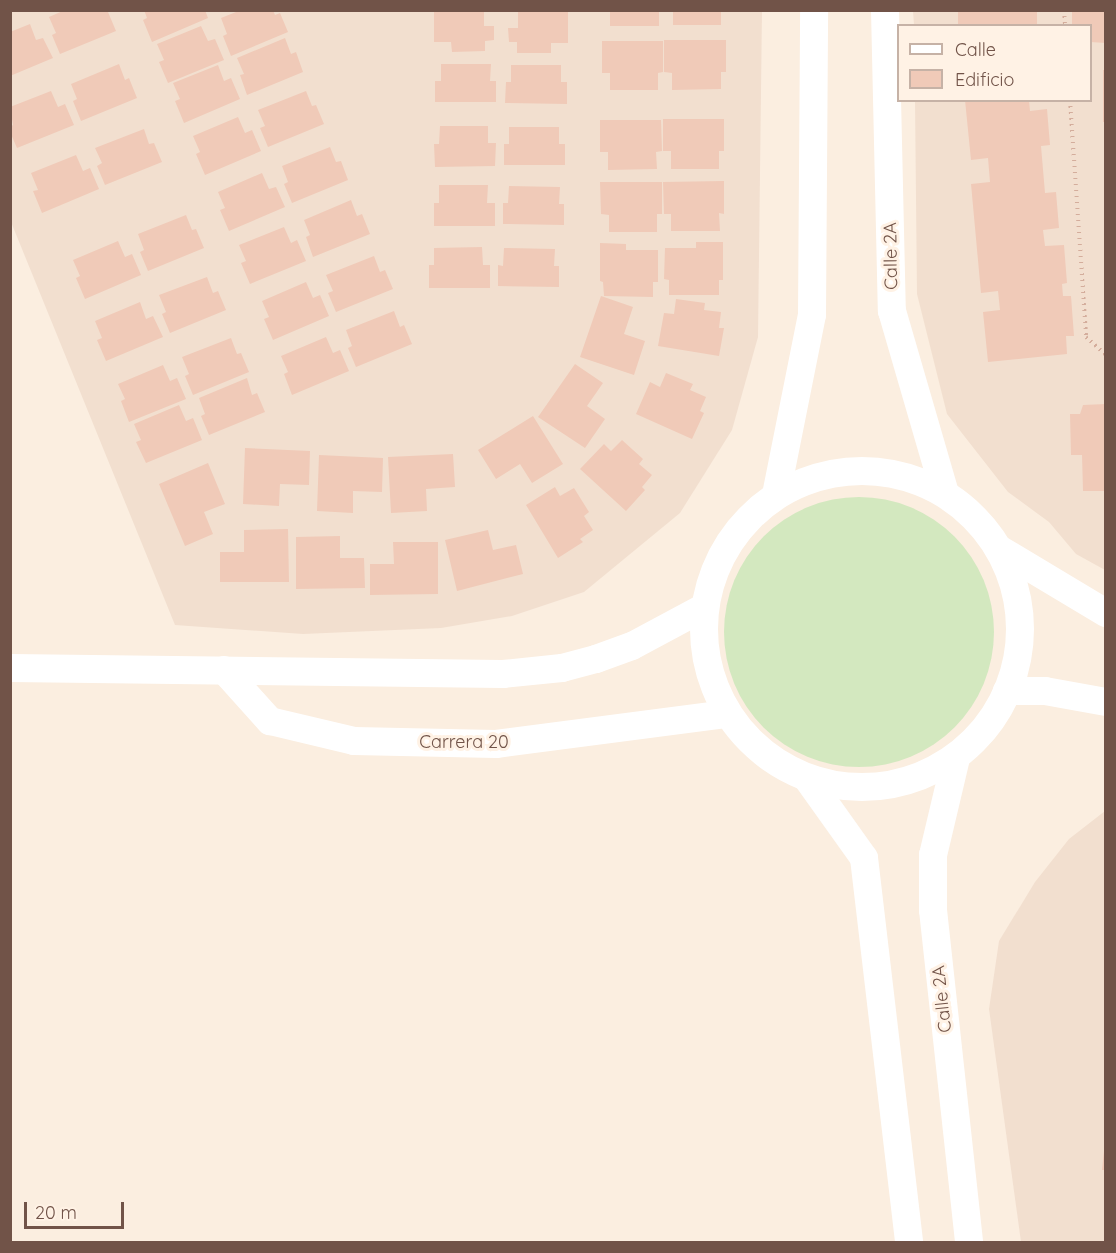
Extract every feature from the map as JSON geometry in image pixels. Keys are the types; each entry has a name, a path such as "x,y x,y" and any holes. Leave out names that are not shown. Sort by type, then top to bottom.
{"street":[{"path":"776,495 812,315 814,10"},
{"name":"Calle 2A","path":"885,10 892,311 945,493"},
{"path":"861,470 905,476 945,493 985,527 1011,572 1022,622 1016,674 993,721 956,758 910,781 900,783 858,788 807,778 761,753 727,714 706,663 703,608 716,564 741,525 776,495 817,477 861,470"},
{"path":"997,548 1106,613"},
{"path":"10,668 503,674 562,668 596,659 632,646 703,608"},
{"name":"Carrera 20","path":"224,670 270,721 354,741 496,744 727,714"},
{"path":"1007,691 1046,691 1106,702"},
{"name":"Calle 2A","path":"956,758 933,855 933,910 969,1242"},
{"path":"807,778 864,858 909,1242"}],"path":[{"path":"1070,102 1086,337 1106,355"}],"shaded area":[{"path":"10,11 762,11 758,337 732,430 680,513 584,592 512,616 441,628 303,634 175,625 11,222"},
{"path":"913,11 1105,11 1105,570 1076,554 1049,522 1008,492 947,414 917,294 915,102 1092,102 1092,24 914,24"},
{"path":"1105,811 1105,1242 1021,1242 989,1009 999,941 1035,882 1069,839"}],"green space":[{"path":"872,497 911,507 945,527 955,536 964,546 984,580 992,606 994,632 992,658 984,684 964,718 955,728 945,737 911,757 872,767 846,767 807,757 795,751 773,737 754,718 734,684 726,658 724,619 734,580 740,568 754,546 773,527 807,507 833,499"}],"building":[{"path":"65,10 108,12 116,31 60,54 52,35 56,33 49,17"},
{"path":"144,10 205,10 208,18 152,42 143,20 147,18"},
{"path":"241,10 273,10 275,15 280,13 288,32 231,56 223,36 227,34 221,18"},
{"path":"434,10 484,10 484,26 494,26 494,40 485,41 485,51 452,52 451,42 434,42"},
{"path":"518,10 568,10 568,43 551,43 551,53 517,53 517,42 509,42 508,28 518,28"},
{"path":"610,10 659,10 659,26 610,26"},
{"path":"673,10 721,10 721,25 673,25"},
{"path":"958,10 1037,10 1037,24 958,24"},
{"path":"1072,10 1106,10 1106,43 1092,42 1092,24 1072,24"},
{"path":"30,24 36,40 43,38 53,58 10,76 10,32"},
{"path":"201,26 208,41 215,39 224,60 168,83 159,62 164,60 157,44"},
{"path":"285,38 291,54 296,52 303,72 247,95 240,75 244,74 237,58"},
{"path":"664,40 726,40 726,72 721,72 721,89 672,90 672,73 664,72"},
{"path":"602,41 663,41 663,72 658,73 658,90 610,90 610,73 602,73"},
{"path":"119,64 125,80 129,78 137,98 81,121 73,101 77,99 71,84"},
{"path":"441,64 491,64 490,81 496,81 496,102 435,102 435,81 441,81"},
{"path":"218,65 224,81 231,78 240,99 184,123 175,101 180,99 173,83"},
{"path":"511,65 561,65 561,82 567,82 567,104 505,103 506,82 511,82"},
{"path":"1103,70 1106,70 1106,122 1103,122"},
{"path":"51,91 58,107 65,104 74,125 17,148 10,132 10,127 13,125 10,107"},
{"path":"306,91 312,106 316,105 324,124 268,147 260,128 265,126 258,110"},
{"path":"965,102 1029,102 1030,111 1047,109 1050,145 1041,146 1045,193 1056,192 1059,228 1043,230 1045,246 1064,245 1067,283 1062,284 1063,296 1071,296 1074,336 1066,336 1067,354 988,362 983,312 1000,310 998,291 981,293 971,184 990,182 988,158 971,160"},
{"path":"238,117 245,133 252,130 261,151 205,175 196,154 200,152 193,136"},
{"path":"663,119 724,119 724,151 719,151 719,169 671,169 671,151 663,151"},
{"path":"600,120 661,120 662,151 656,152 657,169 608,170 608,152 600,152"},
{"path":"440,126 488,126 488,143 496,143 495,166 435,167 434,144 439,144"},
{"path":"509,127 559,127 559,144 565,144 565,165 504,165 504,144 509,144"},
{"path":"144,129 149,144 154,143 162,162 105,185 97,166 102,163 95,148"},
{"path":"330,147 336,162 341,161 348,180 292,203 284,184 288,182 282,166"},
{"path":"76,155 83,171 90,168 99,189 42,213 33,191 38,190 31,173"},
{"path":"262,173 269,189 276,187 285,207 229,231 220,210 225,208 218,192"},
{"path":"724,181 724,214 719,213 720,231 671,231 671,214 664,214 663,182"},
{"path":"600,182 662,182 662,214 657,214 657,232 609,232 609,215 601,214"},
{"path":"439,185 488,185 487,203 495,203 495,226 434,226 434,203 439,203"},
{"path":"509,186 560,187 559,204 564,204 564,225 503,224 503,203 508,203"},
{"path":"351,200 357,216 362,214 370,234 313,257 306,237 310,235 304,220"},
{"path":"186,215 192,230 196,229 204,248 148,271 140,252 144,250 138,234"},
{"path":"284,227 291,243 297,240 306,261 250,284 241,263 246,261 239,245"},
{"path":"118,241 125,257 132,254 141,275 85,299 76,278 80,276 73,260"},
{"path":"696,242 723,242 723,280 719,280 719,295 669,295 669,280 664,279 665,248 696,248"},
{"path":"600,243 626,244 626,250 658,250 658,282 653,282 653,297 604,296 603,282 600,281"},
{"path":"482,247 483,265 490,265 490,288 429,288 429,265 434,265 434,248"},
{"path":"504,248 555,249 554,266 559,266 559,287 498,286 498,265 503,266"},
{"path":"374,256 380,272 385,270 393,289 336,312 328,293 333,291 326,275"},
{"path":"207,277 213,293 218,291 226,310 170,333 162,314 166,312 159,295"},
{"path":"306,282 313,298 320,295 329,316 273,340 264,319 269,317 262,301"},
{"path":"601,296 633,307 624,334 645,341 634,375 580,357"},
{"path":"676,299 705,303 704,310 721,312 719,328 724,328 719,356 658,346 664,313 674,314"},
{"path":"140,302 146,319 153,316 163,337 106,361 97,340 102,338 95,321"},
{"path":"394,311 400,327 404,325 412,344 356,367 348,348 352,346 346,330"},
{"path":"326,337 333,353 340,350 349,371 292,395 284,374 288,372 281,356"},
{"path":"231,338 237,354 241,353 249,372 193,395 185,376 189,374 182,357"},
{"path":"575,364 603,383 587,406 605,419 585,448 538,417"},
{"path":"163,365 170,381 177,378 186,399 129,422 121,401 125,399 118,384"},
{"path":"666,373 693,384 690,390 706,397 700,411 704,413 692,439 636,414 650,382 660,387"},
{"path":"247,378 252,395 257,393 265,412 209,435 201,416 205,414 199,398"},
{"path":"1106,404 1106,491 1083,491 1082,455 1071,455 1070,414 1080,414 1083,405"},
{"path":"179,405 186,421 193,418 202,440 146,463 136,442 141,440 134,424"},
{"path":"533,416 563,464 532,483 520,464 496,479 478,450"},
{"path":"622,440 643,459 639,464 652,475 642,487 645,490 626,511 580,469 604,444 611,451"},
{"path":"245,448 310,451 309,485 280,484 279,506 243,504"},
{"path":"453,454 455,487 426,489 427,511 391,513 388,457"},
{"path":"319,455 383,458 382,492 353,491 353,513 317,511"},
{"path":"208,463 225,504 204,512 213,534 185,546 159,484"},
{"path":"555,487 560,496 574,488 589,512 584,516 593,530 580,539 583,542 558,558 526,505"},
{"path":"288,529 289,582 220,582 220,552 244,552 244,530"},
{"path":"488,530 493,550 516,545 523,574 457,591 445,540"},
{"path":"340,536 340,558 364,558 365,588 296,589 296,537"},
{"path":"393,542 438,542 438,594 370,595 370,564 394,564"},
{"path":"1104,1151 1106,1151 1106,1170 1102,1170"}]}
